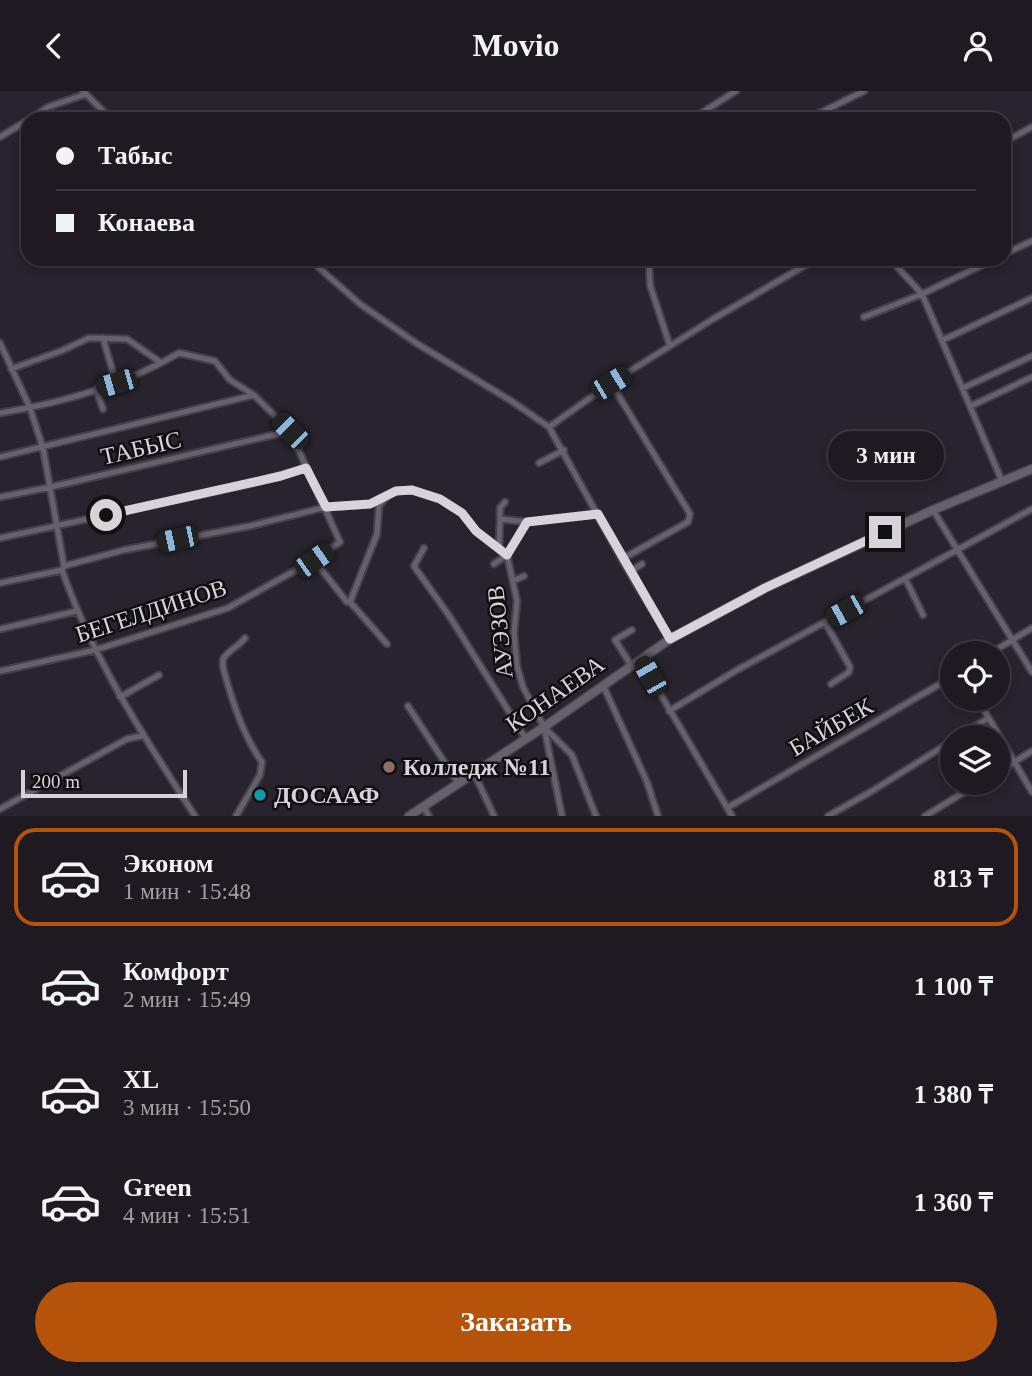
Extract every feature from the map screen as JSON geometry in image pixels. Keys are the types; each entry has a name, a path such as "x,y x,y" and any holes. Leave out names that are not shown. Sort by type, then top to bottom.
{"main road":[{"name":"КОНАЕВА","path":"409,816 544,727 670,639 765,588 933,510 1032,469"}],"street":[{"path":"703,112 736,91"},
{"path":"826,111 864,91"},
{"path":"41,112 85,93 104,112"},
{"path":"0,137 21,125"},
{"path":"1011,138 1032,127"},
{"path":"1011,251 1032,241"},
{"path":"317,266 360,304 416,343 549,427 629,572 670,639"},
{"path":"648,266 652,295 670,346"},
{"path":"549,427 611,383 804,266"},
{"path":"896,266 922,294 1002,481"},
{"path":"864,317 922,294 980,266"},
{"path":"943,341 1032,298"},
{"path":"11,369 89,338 127,339 160,362"},
{"path":"103,338 116,383"},
{"path":"0,343 30,408 43,448 63,568 77,611 120,697 192,815"},
{"path":"0,413 30,408 139,376 179,353 215,362 230,380 254,395 290,431 326,507"},
{"path":"963,388 1032,356"},
{"path":"971,405 1032,377"},
{"path":"611,383 690,514 688,522 622,559"},
{"path":"96,389 103,409"},
{"path":"0,457 254,395"},
{"name":"ТАБЫС","path":"0,497 290,431"},
{"path":"539,463 564,450"},
{"path":"0,538 281,476 306,468"},
{"path":"0,583 124,550 250,526 326,507 370,504 389,494 412,490 440,499 462,513 476,531 507,555 494,565"},
{"path":"350,602 377,534 379,506 389,494"},
{"path":"499,549 500,508 505,502"},
{"name":"БЕГЕЛДИНОВ","path":"0,671 95,650 228,608 314,560 340,542 326,507"},
{"path":"669,711 1032,509"},
{"path":"933,510 1032,672"},
{"path":"500,519 527,522 598,514"},
{"name":"АУЭЗОВ","path":"527,522 507,555 517,601 514,622 517,666 523,687 544,727"},
{"path":"424,548 414,566 450,617 526,739"},
{"path":"314,560 347,602 350,602 387,643"},
{"path":"629,572 642,564"},
{"path":"513,581 524,576"},
{"path":"905,579 923,615"},
{"path":"0,629 77,611"},
{"path":"825,622 850,667 849,672 831,684"},
{"path":"1012,640 1032,628"},
{"path":"631,665 615,640 632,630"},
{"path":"236,816 260,775 262,762 239,715 223,667 223,659 230,649 238,646 245,638"},
{"path":"640,659 732,816"},
{"path":"120,697 159,674"},
{"name":"БАЙБЕК","path":"727,808 940,684"},
{"path":"603,685 636,758 658,816"},
{"path":"408,706 458,783"},
{"path":"984,711 1032,792"},
{"path":"977,725 988,718"},
{"path":"544,727 562,816"},
{"path":"544,727 572,755 596,816"},
{"path":"0,809 127,739 142,736"},
{"path":"828,816 872,792 940,749"},
{"path":"1010,764 1032,751"},
{"path":"474,773 494,816"},
{"path":"925,816 960,795"},
{"path":"423,806 429,816"}],"place":[{"name":"Колледж №11","path":"389,767"},
{"name":"ДОСААФ","path":"260,795"}],"route":[{"path":"106,515 306,468 326,507 370,504 396,491 412,490 440,499 462,513 476,531 507,555 527,522 598,514 670,639 765,588 885,532"}]}
